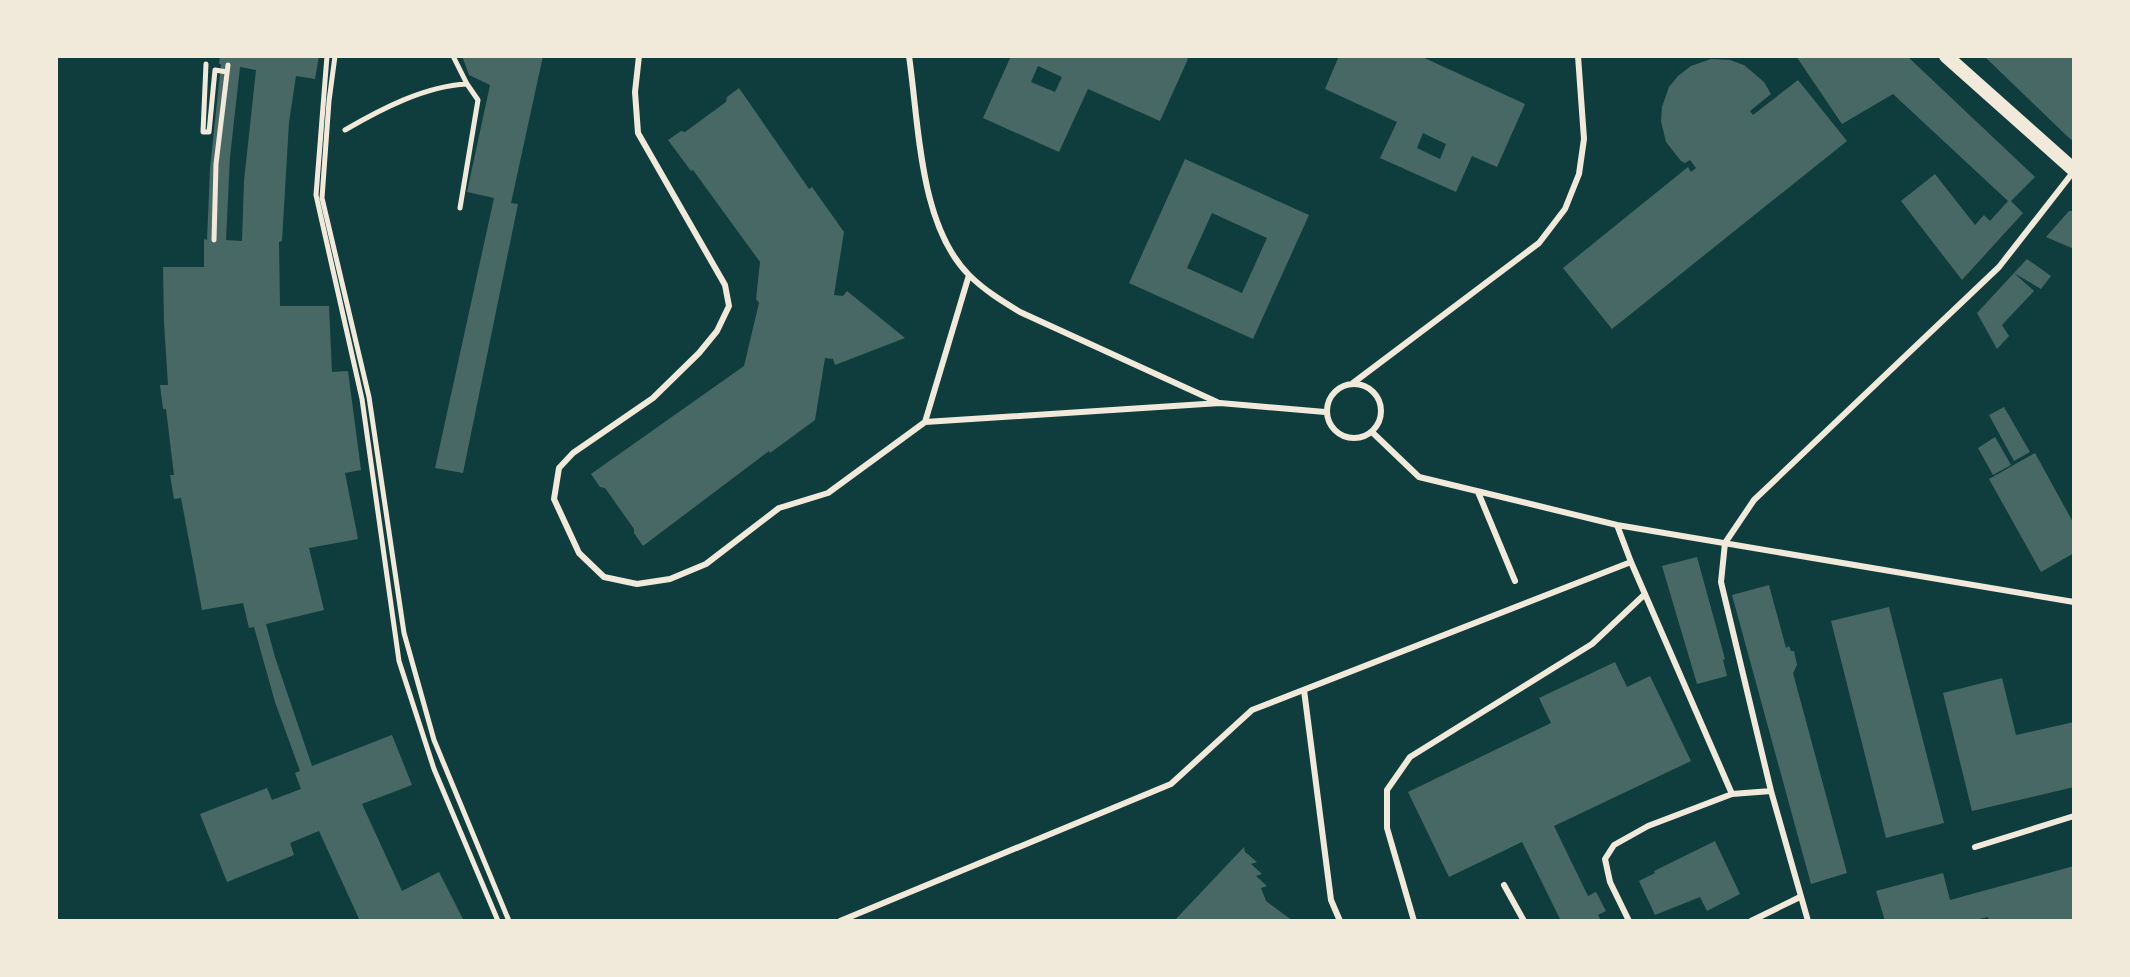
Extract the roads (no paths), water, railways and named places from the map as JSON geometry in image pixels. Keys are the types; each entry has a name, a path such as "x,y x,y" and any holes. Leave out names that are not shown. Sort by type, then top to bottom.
{"street":[{"path":"1946,56 2074,170"}],"lane":[{"path":"639,56 635,92 638,133 725,285 729,306 708,342 653,398 573,453 559,468 554,499 579,553 604,577 637,584 670,579 706,564 779,508 828,493 925,422 1220,403 1325,412"},
{"path":"909,56 926,181 934,215 947,247 969,275 1020,312 1220,403"},
{"path":"1353,383 1371,389 1381,405 1380,420 1372,432 1358,439 1336,434 1325,412 1334,390 1353,383 1539,243 1565,209 1579,174 1584,139 1578,56"},
{"path":"1808,921 1771,791 1721,582 1725,543 1754,500 1999,267 2074,170"},
{"path":"925,422 969,275"},
{"path":"1372,432 1419,477 1478,492 1617,525 2074,602"},
{"path":"1478,492 1515,581"},
{"path":"1617,525 1732,794"},
{"path":"840,921 1171,784 1252,710 1631,562"},
{"path":"1414,921 1387,828 1387,790 1410,757 1592,644 1645,594"},
{"path":"1304,690 1331,900 1340,921"},
{"path":"1629,921 1610,882 1605,859 1614,845 1648,826 1732,794 1771,791"},
{"path":"1975,847 2074,816"},
{"path":"1504,885 1524,921"},
{"path":"1751,921 1800,897"}]}
